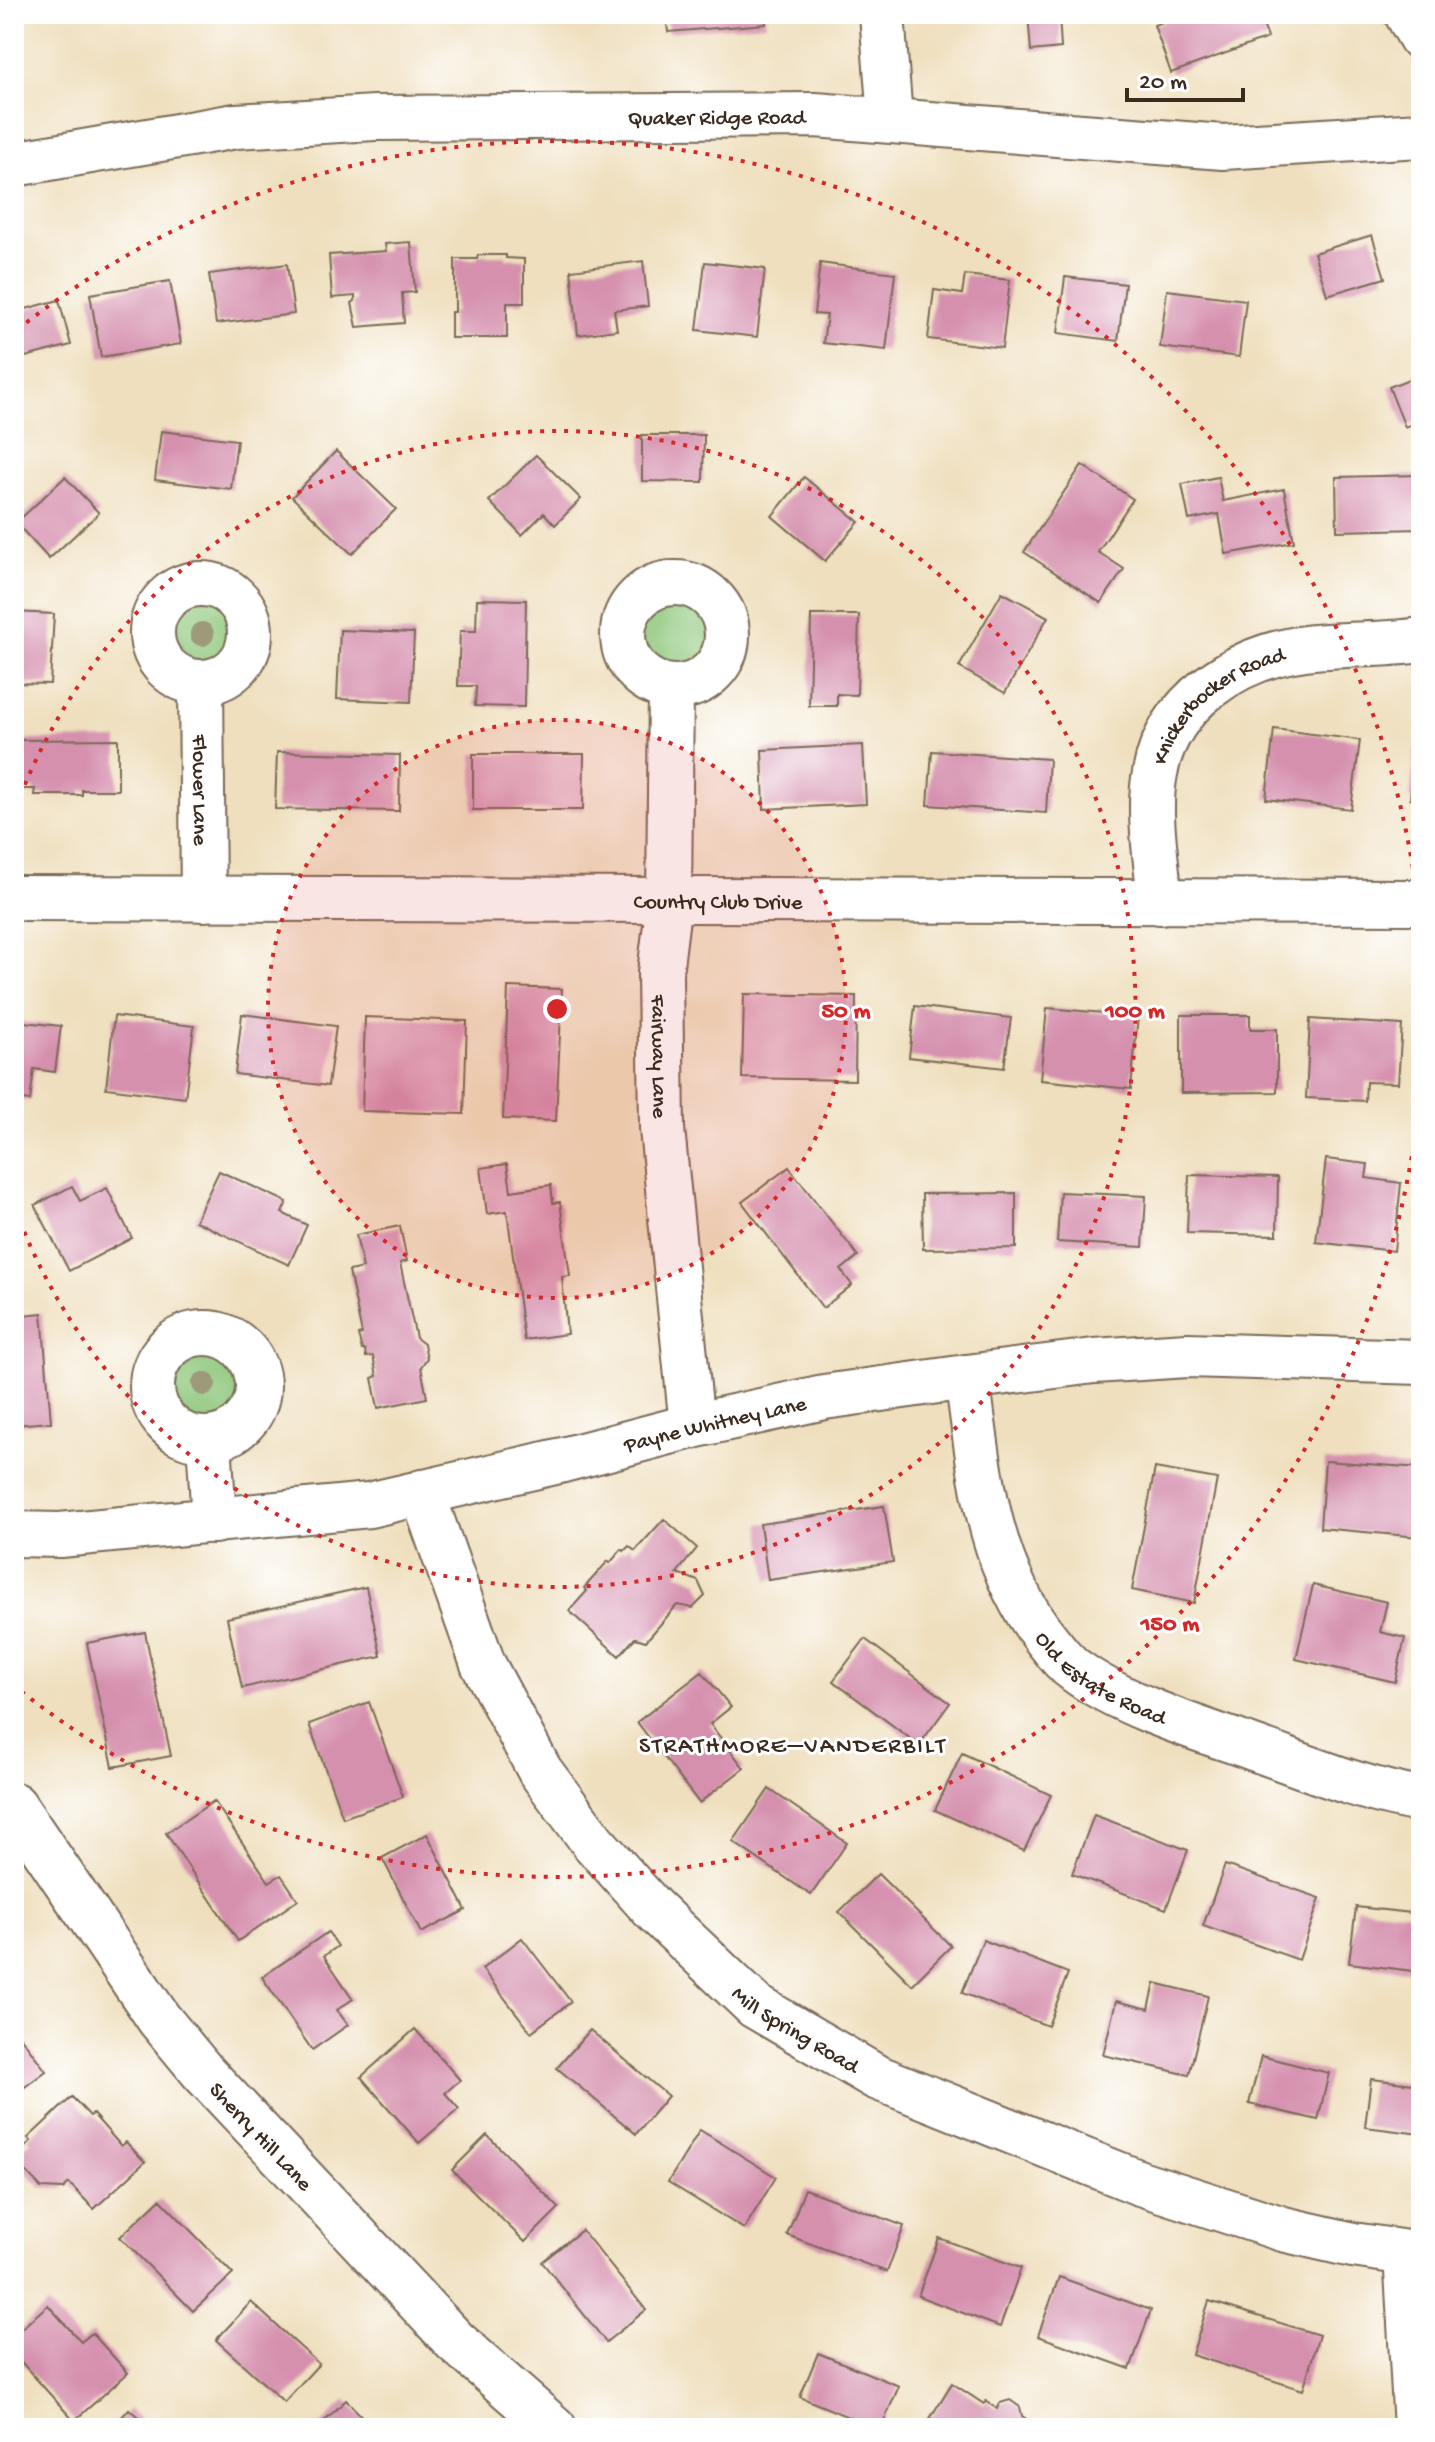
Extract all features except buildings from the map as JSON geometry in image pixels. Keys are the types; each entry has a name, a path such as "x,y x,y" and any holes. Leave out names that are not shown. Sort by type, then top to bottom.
{"street":[{"path":"882,14 890,119"},
{"path":"1407,14 1421,38"},
{"name":"Quaker Ridge Road","path":"14,164 236,126 375,118 815,115 1223,147 1421,135"},
{"name":"Knickerbocker Road","path":"1160,902 1153,801 1155,775 1161,750 1182,714 1201,693 1235,670 1268,656 1304,648 1421,640"},
{"name":"Flower Lane","path":"201,682 203,899"},
{"name":"Fairway Lane","path":"671,687 669,901 660,973 662,1129 692,1426"},
{"name":"Country Club Drive","path":"14,898 1421,902"},
{"name":"Payne Whitney Lane","path":"14,1534 60,1535 369,1505 824,1397 1094,1361 1187,1355 1421,1362"},
{"name":"Old Estate Road","path":"967,1377 986,1503 1010,1582 1038,1628 1074,1670 1121,1697 1205,1731 1374,1789 1421,1800"},
{"path":"209,1440 214,1521"},
{"name":"Mill Spring Road","path":"422,1492 483,1664 540,1771 593,1842 652,1908 755,2006 876,2077 1140,2183 1283,2229 1413,2254"},
{"name":"Sherry Hill Lane","path":"14,1805 159,2019 202,2071 455,2341 554,2428"},
{"path":"1413,2254 1416,2428"}],"green space":[{"path":"676,583 696,587 713,598 724,615 728,635 724,655 713,672 696,683 676,687 656,683 639,672 628,655 624,635 628,615 639,598 656,587"},
{"path":"201,584 228,592 242,606 250,633 242,660 228,674 201,682 174,674 160,660 152,633 160,606 174,592"},
{"path":"205,1333 225,1337 243,1348 254,1366 258,1386 254,1406 243,1424 225,1435 205,1439 185,1435 167,1424 156,1406 152,1386 156,1366 167,1348 185,1337"}],"district":[{"name":"STRATHMORE–VANDERBILT","path":"793,1744"}]}
